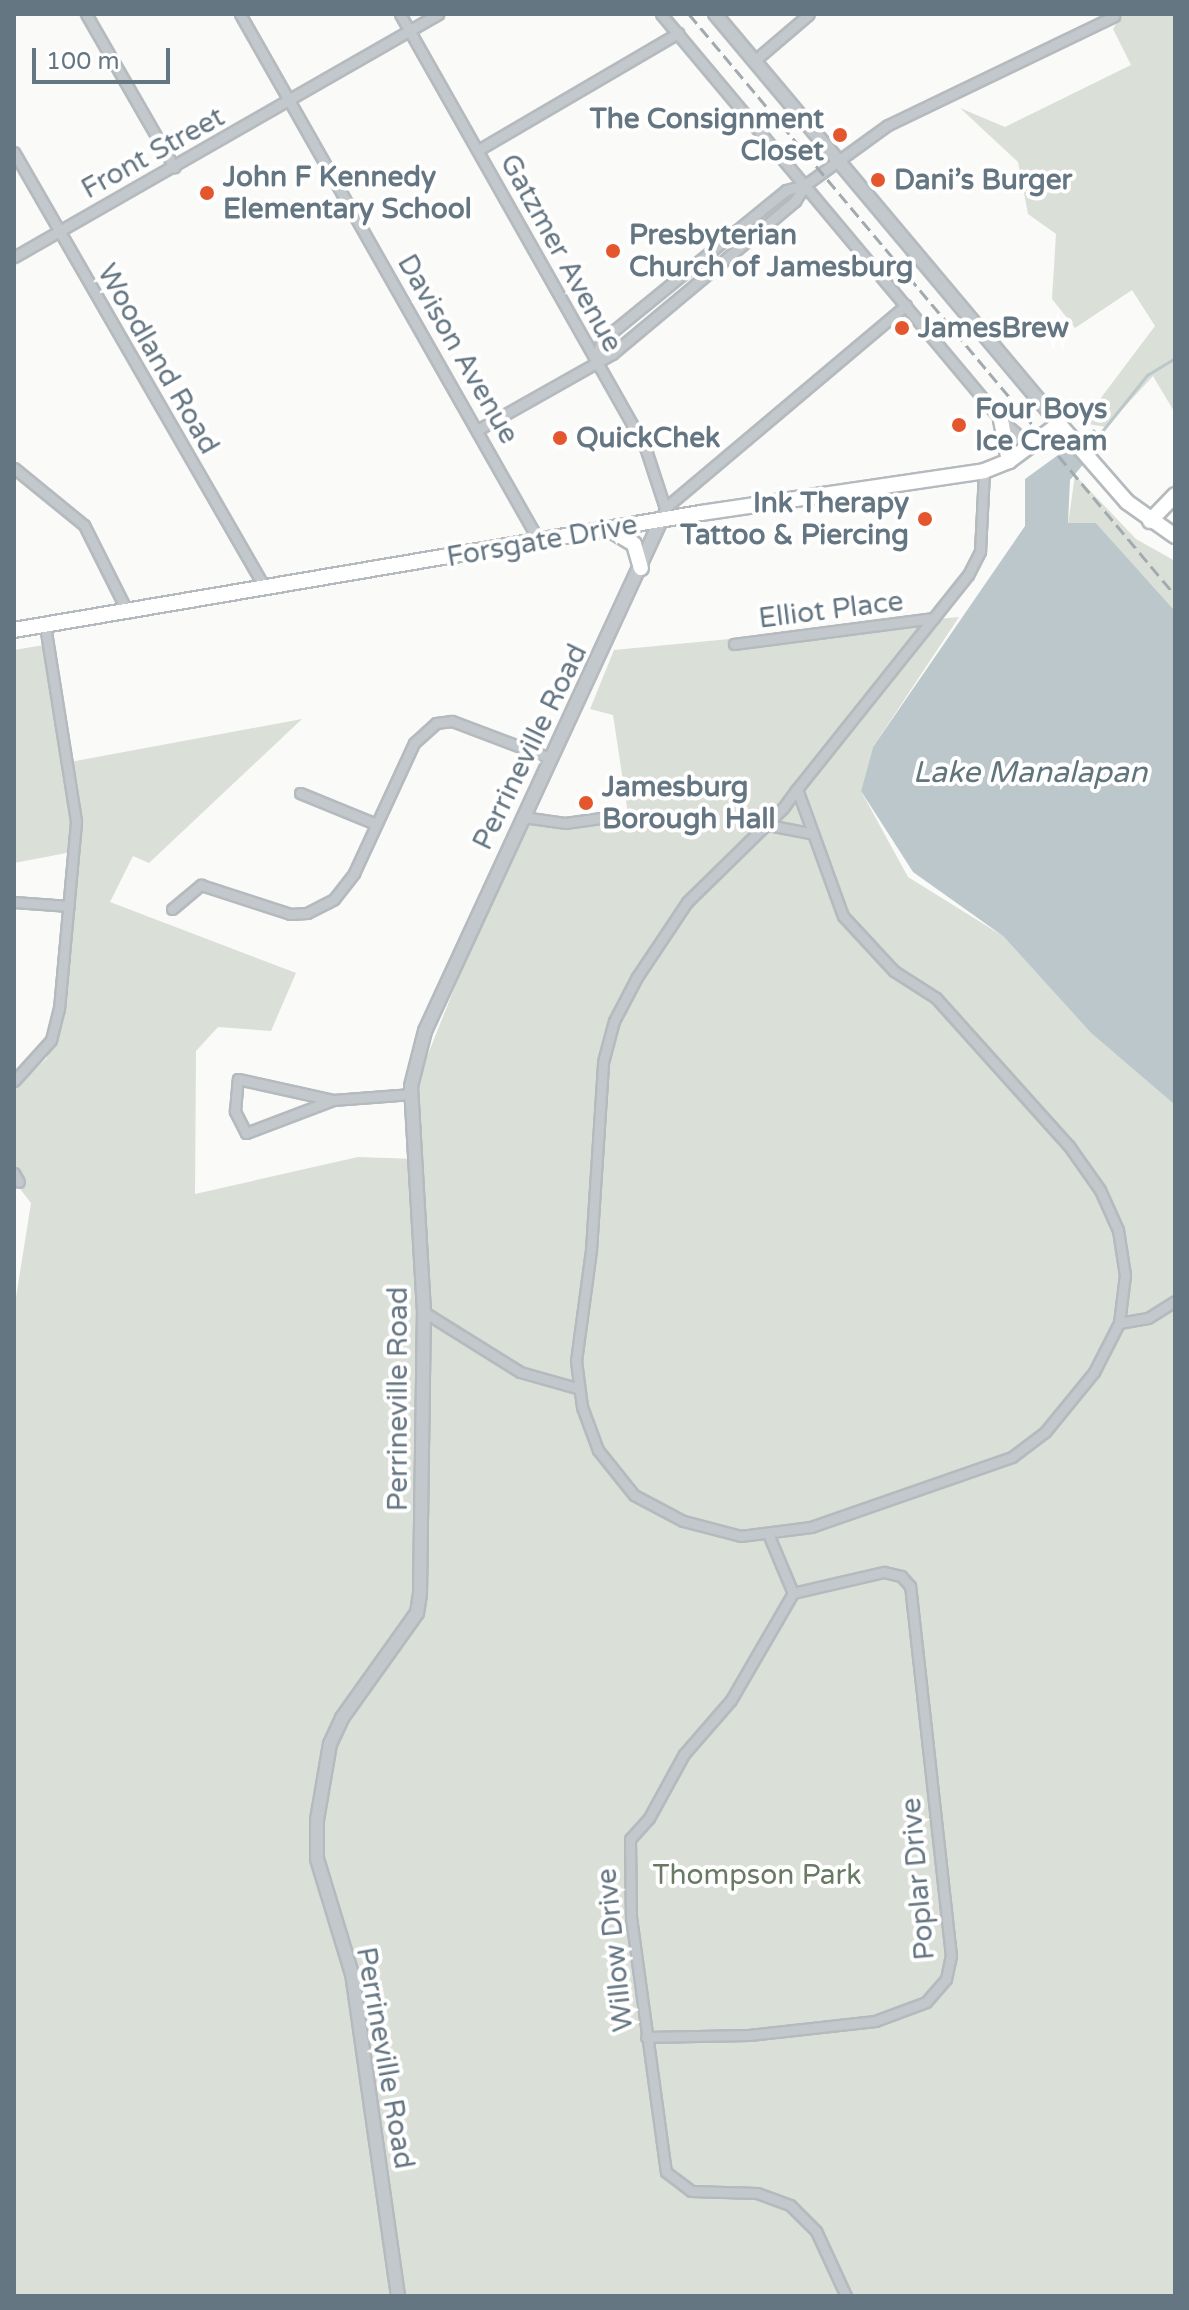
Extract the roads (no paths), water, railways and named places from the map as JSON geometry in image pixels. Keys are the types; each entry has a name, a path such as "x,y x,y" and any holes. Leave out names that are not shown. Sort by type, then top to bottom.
{"main road":[{"path":"1001,420 1009,461"},
{"path":"1059,424 1091,463 1150,521 1175,536"},
{"name":"Forsgate Drive","path":"14,630 608,529 663,514 984,471 1009,461 1059,424"},
{"path":"1150,521 1175,495"},
{"path":"608,529 634,544 641,568"}],"street":[{"path":"86,14 174,167"},
{"name":"Davison Avenue","path":"240,14 479,429 539,541"},
{"name":"Gatzmer Avenue","path":"400,14 650,458 663,514"},
{"name":"Front Street","path":"14,257 438,14"},
{"path":"661,14 1001,420 1030,445"},
{"path":"715,14 1059,424"},
{"path":"754,61 809,14"},
{"path":"596,360 601,341 626,318 786,190 805,185 888,125 1114,16"},
{"path":"478,150 678,33"},
{"name":"Woodland Road","path":"14,152 265,588"},
{"path":"479,429 596,360 612,354 795,201 805,185"},
{"path":"663,514 906,305"},
{"path":"14,468 84,525 128,613"},
{"path":"797,789 810,833 843,916 894,971 940,1003 1069,1146 1100,1190 1118,1230 1125,1275 1119,1323 1094,1372 1045,1432 1012,1457 885,1504 769,1536 711,1531 634,1495 598,1450 577,1388 580,1318 597,1188 597,1093 614,1021 687,902 768,825 968,575 980,551 984,471"},
{"name":"Perrineville Road","path":"398,2296 352,1974 317,1859 317,1820 330,1744 342,1718 417,1613 422,1568 424,1312 412,1094 425,1031 641,568 663,514"},
{"name":"Elliot Place","path":"734,644 933,618"},
{"path":"14,1081 51,1040 59,1009 76,821 45,625"},
{"path":"172,909 201,885 275,911 321,908 354,873 414,743 436,723 452,721 550,758"},
{"path":"300,793 376,824"},
{"path":"523,817 565,823 616,816"},
{"path":"768,825 810,833"},
{"path":"14,902 69,906"},
{"path":"333,1100 238,1079 235,1111 246,1133 333,1100 412,1094"},
{"path":"1119,1323 1148,1318 1175,1301"},
{"path":"424,1312 520,1372 577,1388"},
{"path":"769,1536 793,1593"},
{"name":"Poplar Drive","path":"646,2037 762,2034 875,2021 926,2002 946,1979 951,1956 910,1586 901,1576 884,1572 793,1593"},
{"name":"Willow Drive","path":"793,1593 731,1700 684,1754 649,1818 630,1839 627,1871 656,2126 672,2180 691,2191 757,2193 790,2205 816,2231 846,2296"}],"water":[{"name":"Lake Manalapan","path":"1094,429 1104,440 1070,480 1068,523 1096,523 1175,611 1175,1105 1091,1033 1003,936 913,872 861,791 873,747 1025,526 1025,479"}],"waterway":[{"path":"1099,435 1147,375 1175,358"}],"railway":[{"path":"689,14 1175,595"}],"place":[{"name":"The Consignment Closet","path":"840,135"},
{"name":"Dani’s Burger","path":"878,180"},
{"name":"John F Kennedy Elementary School","path":"207,193"},
{"name":"Presbyterian Church of Jamesburg","path":"613,251"},
{"name":"JamesBrew","path":"902,328"},
{"name":"Four Boys Ice Cream","path":"959,425"},
{"name":"QuickChek","path":"560,438"},
{"name":"Ink Therapy Tattoo & Piercing","path":"925,519"},
{"name":"Jamesburg Borough Hall","path":"586,803"}],"park label":[{"name":"Thompson Park","path":"757,1875"}]}
